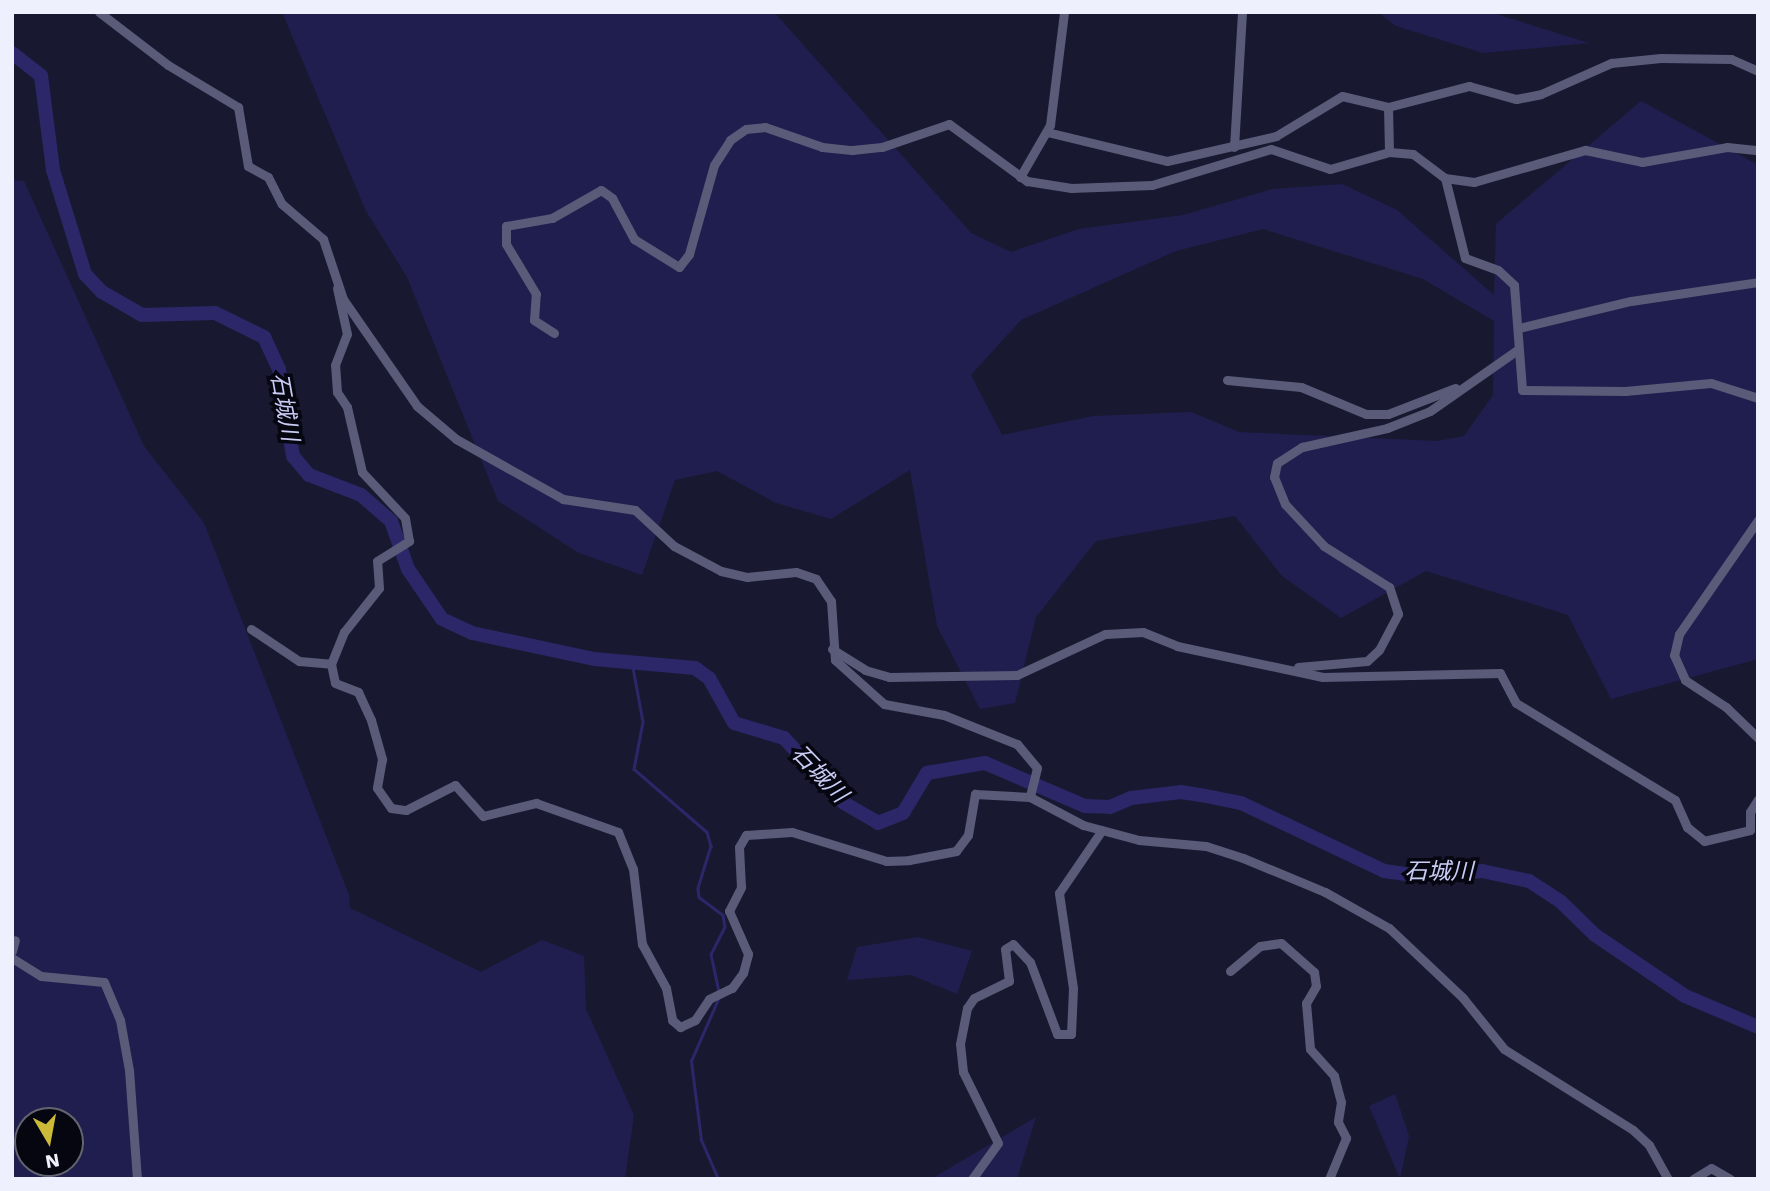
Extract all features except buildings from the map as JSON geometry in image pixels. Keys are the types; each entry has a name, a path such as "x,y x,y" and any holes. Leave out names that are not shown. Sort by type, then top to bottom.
{"street":[{"path":"99,12 168,65 238,107 248,166 268,177 282,204 323,239 338,283 353,315 417,406 456,439 564,499 635,510 674,546 721,571 747,577 796,572 816,579 831,601 832,649 835,660 877,699 944,715 1007,739 1028,752 1035,774 1031,795"},
{"path":"1020,177 1047,132 1064,12"},
{"path":"1234,147 1242,12"},
{"path":"1047,132 1167,160 1234,147 1290,130 1342,96 1388,107 1469,86 1516,99 1541,94 1611,63 1661,58 1731,59 1758,71"},
{"path":"1388,107 1389,152"},
{"path":"554,332 534,320 536,294 506,244 506,226 552,218 601,190 612,198 634,239 671,266 684,265 714,164 730,140 746,129 765,127 822,147 852,150 882,147 949,124 1020,177 1071,188 1135,188 1270,149 1330,169 1389,152 1413,154 1445,178 1474,182 1585,150 1642,162 1727,147 1758,150"},
{"path":"1445,178 1459,248 1474,264 1508,276 1517,293 1517,350 1522,390 1532,393 1711,383 1758,398"},
{"path":"1519,328 1631,300 1758,282"},
{"path":"338,283 336,299 347,334 335,365 337,392 347,407 362,472 405,518 410,533 406,545 377,561 379,588 344,632 331,664 335,682 358,692 371,720 382,760 377,788 391,808 406,810 454,785 483,816 536,803 618,832 633,869 642,944 666,988 672,1020 680,1027 743,973 748,954 729,911 741,887 739,847 746,835 792,832 886,861 909,860 956,851 968,835 975,794 1031,795 1102,830 1206,846 1243,858 1325,892 1389,928 1463,998 1504,1049 1633,1130 1658,1158 1668,1179"},
{"path":"1280,668 1367,661 1379,650 1398,614 1389,587 1324,546 1284,504 1273,477 1277,463 1302,447 1387,428 1430,411 1517,350"},
{"path":"1227,380 1301,387 1366,414 1388,414 1466,384"},
{"path":"1758,520 1679,634 1674,655 1685,680 1726,707 1758,738"},
{"path":"251,628 299,661 331,664"},
{"path":"832,649 865,670 889,677 1017,675 1052,664 1105,634 1143,632 1177,646 1323,677 1500,673 1516,703 1675,800 1687,827 1704,841 1750,830 1749,812 1758,799"},
{"path":"972,1179 998,1143 963,1072 960,1044 967,1008 974,998 1009,981 1005,949 1013,944 1030,962 1057,1034 1071,1034 1073,988 1059,893 1102,830"},
{"path":"12,951 15,940"},
{"path":"1230,971 1261,946 1281,943 1314,972 1316,986 1306,1003 1310,1049 1334,1076 1342,1102 1338,1122 1346,1138 1329,1179"},
{"path":"12,958 41,976 104,982 126,1058 137,1179"},
{"path":"1658,1158 1660,1179"},
{"path":"1693,1179 1712,1168 1730,1179"}],"shaded area":[{"path":"282,12 774,12 971,233 1011,252 1079,229 1183,215 1273,189 1342,184 1397,210 1494,295 1496,224 1641,101 1758,165 1758,659 1611,699 1568,615 1426,571 1341,618 1282,576 1235,516 1096,541 1036,617 1015,703 980,709 937,626 910,470 831,519 776,503 717,471 675,480 642,575 579,553 498,501 407,277 366,211","holes":["1263,229 1423,279 1494,321 1493,395 1464,436 1438,441 1239,432 1191,412 1093,416 1002,435 971,375 1021,320 1176,251"]},
{"path":"1378,12 1490,12 1589,43 1483,53 1396,26"},
{"path":"12,180 24,181 144,446 204,523 349,895 350,908 481,972 542,940 584,956 586,1009 634,1115 625,1179 12,1179"},
{"path":"918,937 972,951 957,994 911,975 847,980 857,947"},
{"path":"1395,1094 1409,1136 1400,1179 1369,1106"},
{"path":"1036,1117 1017,1179 931,1179"}],"waterway":[{"name":"石城川","path":"12,53 41,76 53,170 85,274 102,292 142,315 215,313 264,337 279,369 293,456 309,475 361,495 391,521 408,569 442,619 472,633 594,659 695,668 709,678 734,723 784,738 844,803 878,823 903,813 927,773 985,763 1085,806 1110,807 1131,798 1181,792 1241,803 1384,871 1421,876 1482,871 1529,881 1561,902 1595,935 1685,996 1758,1027"},
{"path":"632,662 643,722 634,769 707,832 711,846 698,888 699,897 723,915 725,927 711,954 719,991"},
{"path":"718,1179 701,1140 691,1061 719,997"}]}
